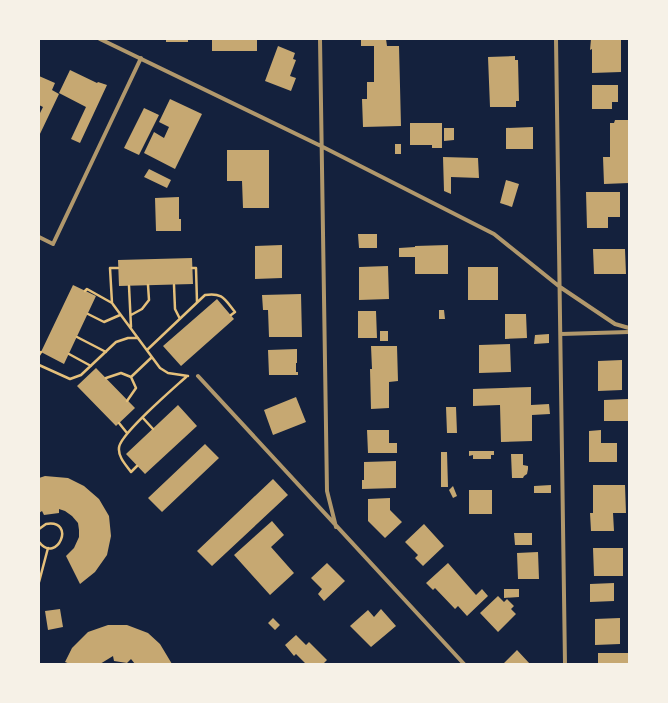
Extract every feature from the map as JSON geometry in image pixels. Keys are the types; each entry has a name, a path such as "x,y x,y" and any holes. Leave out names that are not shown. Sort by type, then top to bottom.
{"street":[{"path":"100,39 107,41 321,146 494,234 560,287 615,324 629,328"},
{"path":"320,39 327,491 336,527"},
{"path":"556,39 565,664"},
{"path":"39,237 53,244 141,58"},
{"path":"560,334 629,332"},
{"path":"198,376 464,664"}],"path":[{"path":"112,303 110,268 118,268"},
{"path":"192,268 196,268 198,303"},
{"path":"131,315 142,310 149,300 148,285"},
{"path":"174,285 175,309 180,319"},
{"path":"129,286 131,328"},
{"path":"85,291 87,289 112,303 160,368 168,373 198,376"},
{"path":"147,350 205,295 214,294 222,296 235,312 231,315"},
{"path":"88,314 104,322 120,315"},
{"path":"76,337 106,352"},
{"path":"39,366 70,380 81,375 116,342 128,338 138,338"},
{"path":"68,354 91,366"},
{"path":"131,377 152,357"},
{"path":"106,378 121,373 131,377 136,388 127,401"},
{"path":"137,466 131,472 119,456 118,446 127,432 186,376"},
{"path":"143,418 153,429"},
{"path":"119,423 127,432"},
{"path":"39,529 50,523 58,526 62,536 62,540 56,546 48,548 39,542"},
{"path":"39,582 48,548"}],"building":[{"path":"166,39 188,39 188,42 166,42"},
{"path":"212,39 257,39 257,51 212,51"},
{"path":"361,39 386,39 387,46 399,46 401,126 363,127 362,99 367,99 367,82 374,82 374,46 361,46"},
{"path":"591,39 621,39 621,72 592,73 592,49 590,50"},
{"path":"278,46 295,53 293,59 296,60 290,76 296,78 291,91 265,81"},
{"path":"515,56 515,60 518,60 519,101 516,101 516,107 490,107 488,57"},
{"path":"70,70 97,83 107,85 80,143 71,139 86,107 59,93"},
{"path":"39,76 55,83 52,90 59,94 39,136 39,115 43,107 39,105"},
{"path":"592,85 618,85 618,102 612,102 612,109 592,109"},
{"path":"170,99 202,114 175,169 144,153 154,132 164,138 169,127 159,122"},
{"path":"144,108 159,115 139,155 124,148"},
{"path":"615,120 629,120 629,183 604,184 603,157 610,157 610,123 614,123"},
{"path":"410,123 442,123 442,148 432,148 432,145 410,145"},
{"path":"533,127 533,149 506,149 506,128"},
{"path":"444,128 454,128 454,140 444,141"},
{"path":"395,144 401,144 401,154 395,154"},
{"path":"227,150 269,150 269,208 243,208 242,181 227,181"},
{"path":"443,157 478,158 479,178 451,177 451,194 444,191"},
{"path":"149,169 171,180 167,188 144,177"},
{"path":"506,180 519,184 512,207 500,203"},
{"path":"586,192 620,192 620,217 608,217 608,228 587,228"},
{"path":"179,197 179,219 181,219 181,231 156,231 155,198"},
{"path":"358,234 377,234 377,248 359,248"},
{"path":"282,245 282,278 255,279 255,246"},
{"path":"448,245 448,274 415,274 415,257 399,257 399,248"},
{"path":"593,249 625,249 626,274 594,274"},
{"path":"192,258 193,284 119,286 118,260"},
{"path":"388,266 389,299 359,300 359,267"},
{"path":"468,267 498,267 498,300 468,300"},
{"path":"73,285 96,296 64,364 41,352"},
{"path":"301,294 302,337 269,337 268,310 263,310 262,295"},
{"path":"217,299 234,319 181,366 163,346"},
{"path":"439,310 444,310 445,319 439,319"},
{"path":"358,311 376,311 377,338 358,338"},
{"path":"505,314 526,314 527,338 505,339"},
{"path":"380,331 388,331 388,341 380,341"},
{"path":"549,334 549,343 534,344 535,335"},
{"path":"510,344 511,372 479,373 479,345"},
{"path":"371,346 397,346 398,381 389,382 389,408 371,409"},
{"path":"297,349 296,372 298,372 298,375 269,375 268,350"},
{"path":"622,360 622,390 598,391 598,361"},
{"path":"96,368 135,408 116,426 77,386"},
{"path":"531,387 531,405 549,404 550,414 532,415 532,441 501,442 500,405 473,406 473,389"},
{"path":"296,397 306,422 273,435 264,410"},
{"path":"628,399 628,421 604,421 604,400"},
{"path":"178,405 197,426 145,474 126,454"},
{"path":"446,407 456,407 457,433 447,433"},
{"path":"367,430 389,430 389,443 397,443 397,453 368,453"},
{"path":"601,430 601,443 617,443 617,462 589,462 589,431"},
{"path":"205,444 219,458 162,512 148,498"},
{"path":"469,451 494,451 494,455 491,455 491,459 473,459 473,455 469,456"},
{"path":"441,452 447,452 448,487 441,487"},
{"path":"511,454 523,454 523,465 528,466 528,469 527,474 523,478 512,478"},
{"path":"396,461 396,488 362,489 362,480 364,480 364,462"},
{"path":"45,476 68,478 84,486 99,499 109,516 111,536 107,555 95,572 80,584 66,556 74,548 79,537 78,523 72,516 59,509 59,513 44,515 42,511 39,513 39,478"},
{"path":"273,479 288,495 212,566 197,551"},
{"path":"551,485 551,493 534,493 534,486"},
{"path":"593,485 625,485 626,513 613,513 614,531 591,531 590,513 593,513"},
{"path":"453,486 457,496 453,498 449,490"},
{"path":"469,490 492,490 492,514 469,514"},
{"path":"390,498 390,510 402,522 385,538 368,521 368,499"},
{"path":"272,521 284,535 271,547 294,573 270,595 234,555"},
{"path":"424,524 444,546 423,566 415,558 418,555 405,542"},
{"path":"514,533 532,533 532,545 515,545"},
{"path":"593,548 623,548 623,576 594,576"},
{"path":"538,552 539,579 518,579 517,553"},
{"path":"327,563 345,581 324,601 318,594 322,589 311,578"},
{"path":"448,563 476,595 482,589 488,596 467,616 458,606 455,609 435,588 433,590 426,583"},
{"path":"614,583 614,601 590,602 590,584"},
{"path":"504,589 519,589 519,597 504,598"},
{"path":"498,596 504,602 507,599 514,606 511,609 516,614 498,632 480,613"},
{"path":"60,609 63,627 48,630 45,611"},
{"path":"381,609 396,626 371,647 350,626 368,610 374,617"},
{"path":"273,618 280,625 275,630 268,623"},
{"path":"620,618 620,644 595,645 595,619"},
{"path":"108,625 127,625 148,633 160,644 172,664 135,664 131,659 127,663 114,661 113,656 100,664 70,664 65,662 72,648 88,632"},
{"path":"296,635 306,645 309,642 327,660 323,664 306,664 296,654 294,656 285,645"},
{"path":"517,650 530,664 504,663"},
{"path":"598,653 628,653 628,664 598,664"}]}
